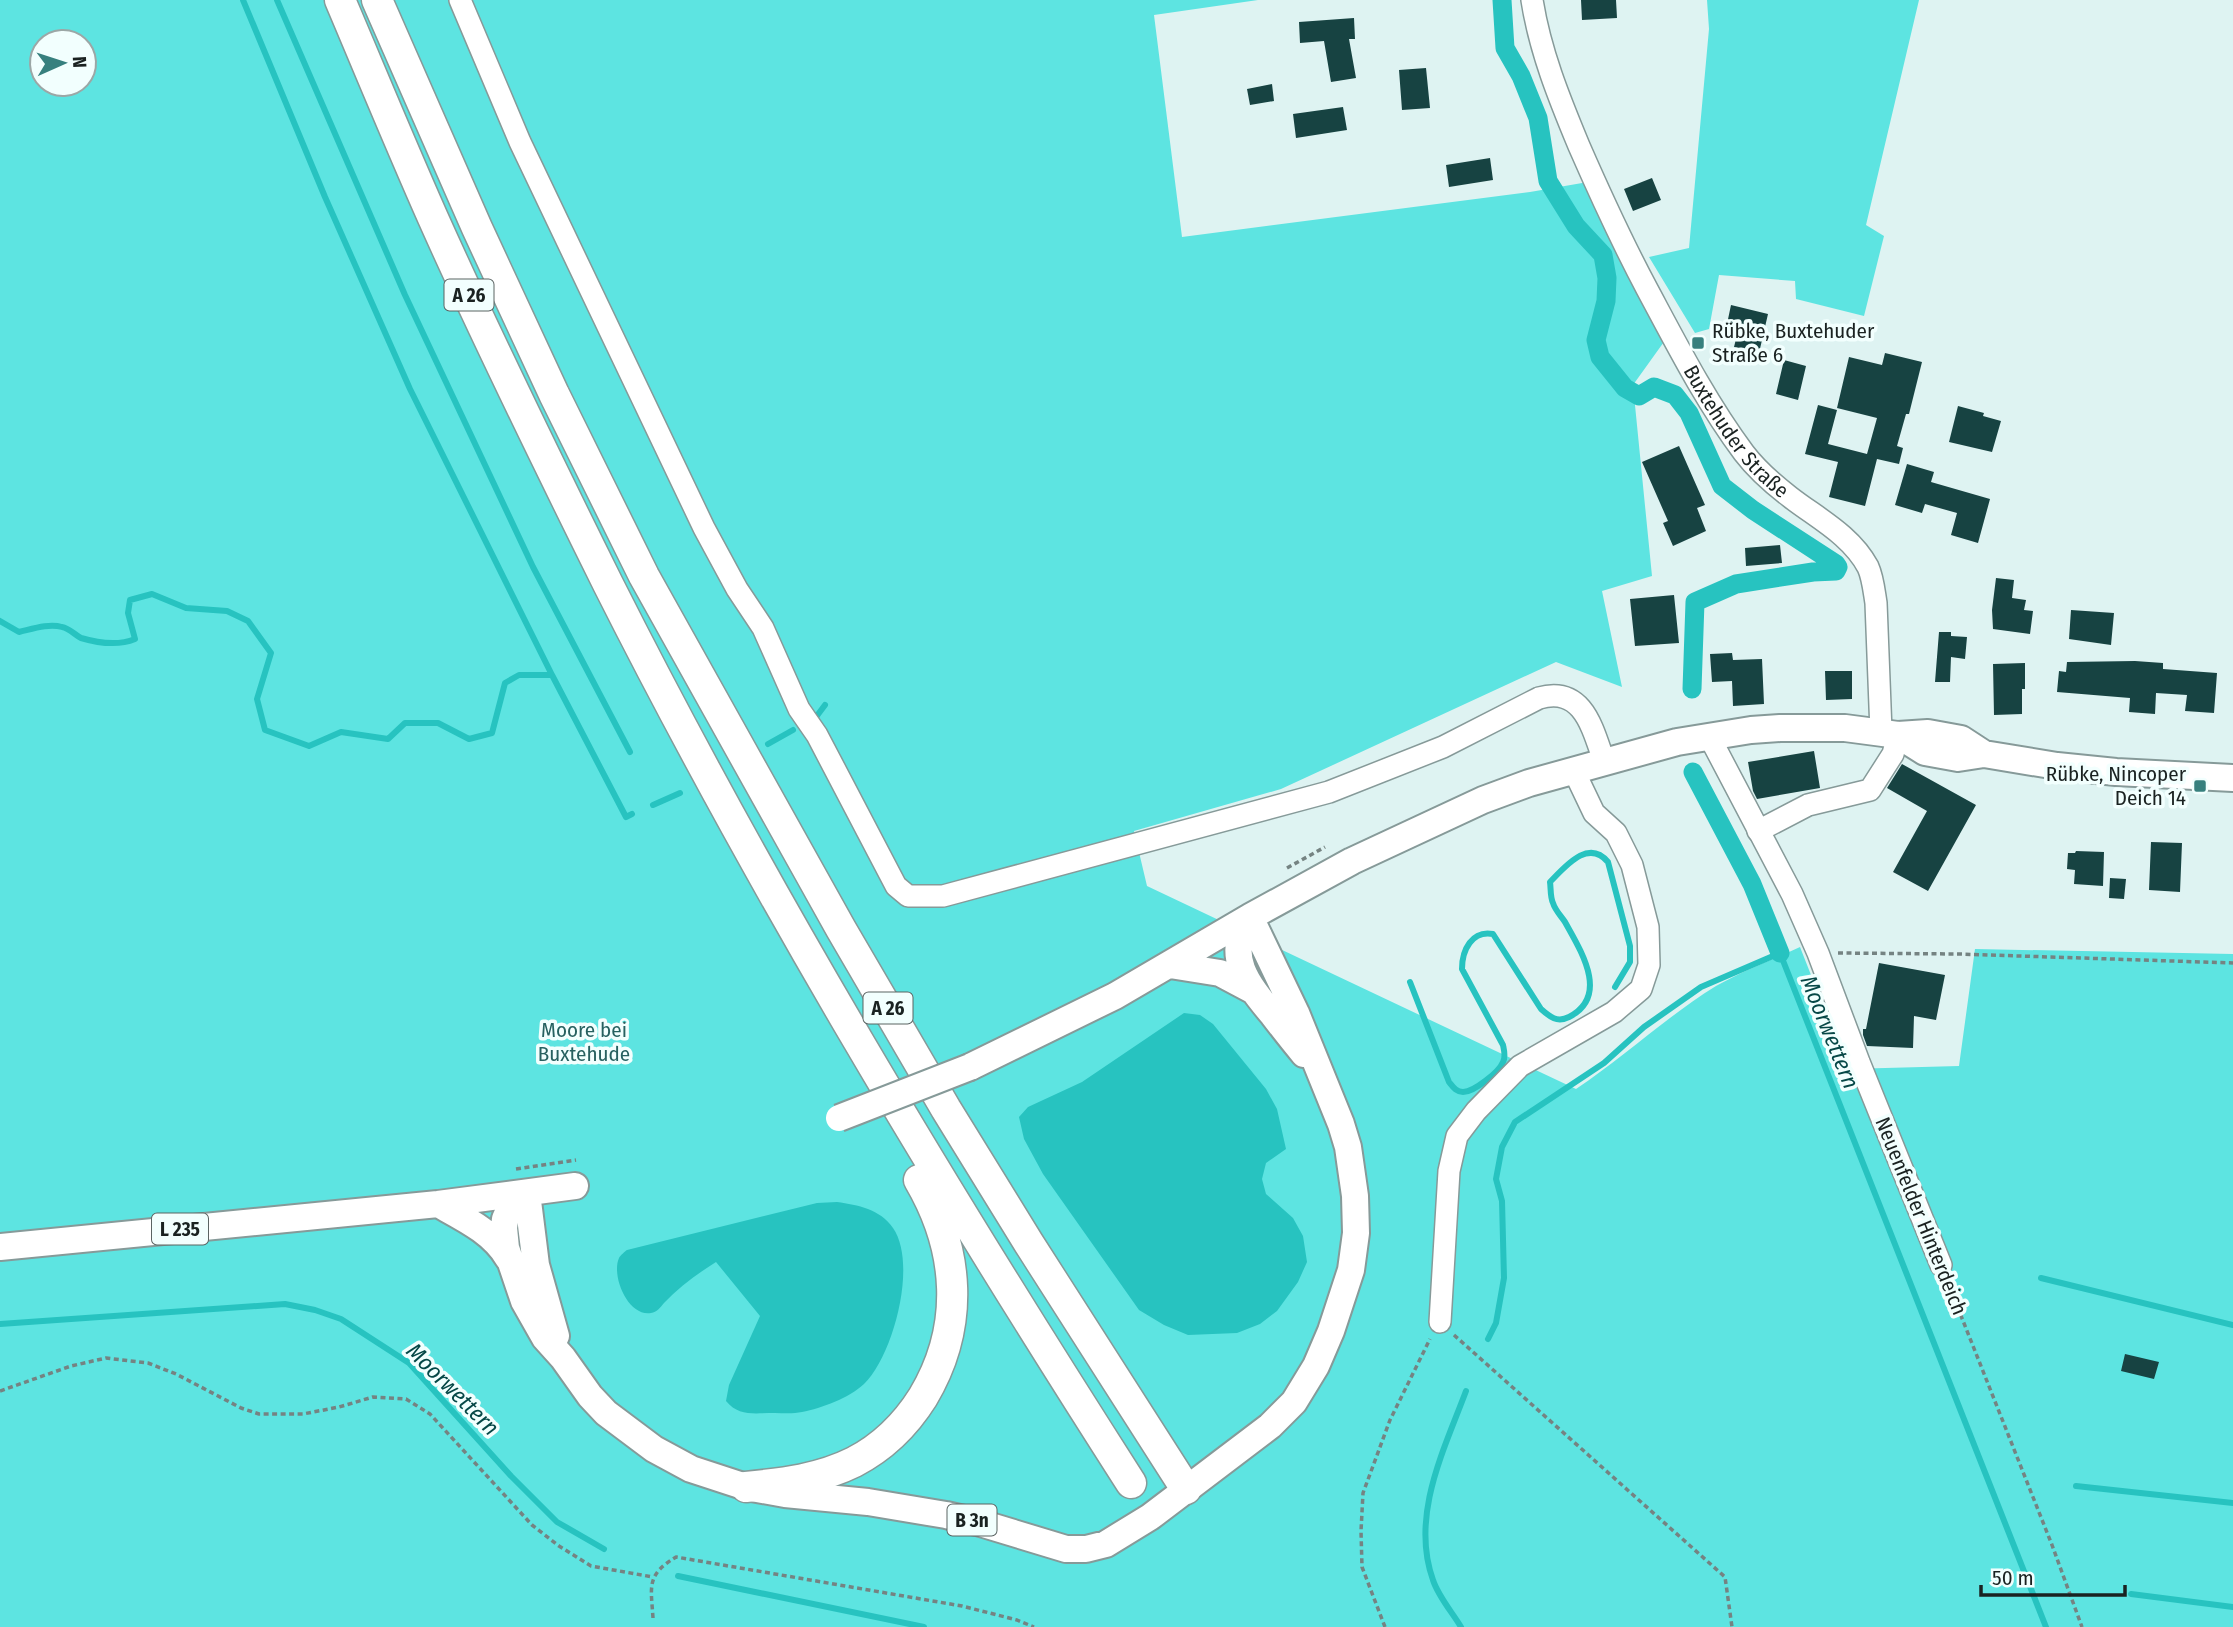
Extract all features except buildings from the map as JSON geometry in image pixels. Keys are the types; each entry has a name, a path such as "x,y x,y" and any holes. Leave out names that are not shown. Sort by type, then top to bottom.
{"highway":[{"name":"A 26","path":"340,0 455,266 609,585 665,728 703,783 1025,1317 1132,1483"},
{"name":"A 26","path":"377,0 554,394 644,576 841,929 946,1109 1186,1489"},
{"path":"703,783 781,944 938,1215 952,1279 951,1322 945,1350 935,1376 916,1408 887,1440 855,1461 832,1471 788,1483 746,1487"}],"main road":[{"path":"839,1118 970,1067 1045,1032 1115,996 1352,861 1483,800 1573,769 1677,742 1780,728 1845,728 1890,733 1928,733 1961,739 1984,754 2057,766 2233,778"},
{"path":"1186,1489 1270,1426 1294,1402 1316,1366 1342,1298 1354,1251 1355,1195 1348,1147 1341,1124 1296,1013 1250,917"},
{"path":"1250,917 1240,939 1239,961 1243,977 1320,1074"},
{"path":"1170,965 1220,973 1252,990"},
{"path":"438,1204 575,1186"},
{"path":"527,1193 536,1265 563,1358"},
{"path":"510,1263 504,1238 505,1219 509,1210 527,1193"},
{"path":"438,1204 492,1238 506,1254 535,1323 598,1405 633,1435 671,1460 746,1487"},
{"name":"L 235","path":"0,1247 438,1204"},
{"name":"B 3n","path":"746,1487 946,1515 1073,1550 1096,1547 1115,1540 1186,1489"}],"street":[{"path":"460,0 520,142 704,528 737,589 764,628 799,709 817,735 896,886 908,896 943,896 1328,792 1443,747 1552,694 1565,696 1584,713 1604,761"},
{"name":"Buxtehuder Straße","path":"1532,0 1537,34 1558,97 1598,191 1695,378 1744,452 1765,477 1834,528 1852,545 1867,566 1876,603 1890,733"},
{"path":"1758,831 1808,805 1870,790 1894,754 1890,733"},
{"name":"Neuenfelder Hinterdeich","path":"1709,736 1792,894 1818,953 1858,1062 1941,1265"},
{"path":"1440,1322 1449,1171 1457,1136 1476,1111 1520,1066 1614,1012 1641,989 1649,965 1648,927 1632,864 1616,833 1594,813 1573,769"}],"path":[{"path":"1818,953 1959,954 2233,963"},
{"name":"Neuenfelder Hinterdeich","path":"1941,1265 2082,1627"},
{"path":"1385,1627 1362,1567 1363,1493 1390,1420 1440,1322 1725,1577 1732,1627"},
{"path":"0,1391 71,1366 106,1358 148,1363 259,1414 303,1414 373,1397 406,1399 430,1414 532,1525 559,1546 591,1566 653,1577"},
{"path":"653,1618 653,1577 661,1566 676,1557 962,1606 1034,1627"}],"green space":[{"name":"Moore bei Buxtehude","path":"0,0 1258,0 1154,15 1182,237 1530,192 1588,182 1666,339 1633,385 1652,576 1602,591 1622,687 1556,662 1281,789 1134,831 1147,886 1576,1089 1716,986 1800,947 1848,1069 1959,1066 1975,949 2233,954 2233,1627 0,1627"},
{"path":"1707,0 1919,0 1866,225 1884,236 1864,316 1796,299 1795,281 1719,275 1709,329 1695,333 1649,257 1689,248 1709,29"}],"shaded area":[{"path":"1184,1013 1200,1015 1213,1024 1266,1089 1277,1109 1286,1149 1266,1163 1262,1179 1266,1194 1293,1218 1303,1236 1307,1262 1298,1282 1277,1311 1260,1324 1237,1333 1188,1335 1139,1310 1043,1174 1024,1139 1019,1117 1028,1107 1082,1082"},
{"path":"837,1202 861,1207 882,1216 893,1228 900,1244 903,1264 899,1309 884,1353 875,1371 864,1384 843,1398 799,1413 742,1412 726,1401 729,1385 760,1316 716,1262 688,1281 655,1312 643,1313 635,1309 623,1294 617,1266 620,1257 627,1250 817,1203"}],"waterway":[{"path":"0,621 19,632 57,626 81,638 115,643 135,639 128,613 130,600 152,594 186,608 227,611 248,621 271,653 257,699 265,730 309,746 341,732 388,739 405,723 438,723 469,739 492,733 505,683 519,675 552,675 410,389 325,197 243,0"},
{"path":"277,0 405,295 533,567 630,752"},
{"path":"1502,0 1505,48 1521,76 1538,118 1548,181 1576,226 1603,255 1607,278 1606,301 1596,340 1600,357 1625,388 1639,396 1654,387 1675,395 1689,413 1722,486 1838,567 1836,571 1736,584 1695,602 1692,689"},
{"path":"552,675 626,817 632,814"},
{"path":"816,717 825,705"},
{"path":"768,744 793,730"},
{"path":"1693,772 1752,884 1780,953"},
{"path":"653,805 680,793"},
{"path":"1410,982 1449,1082 1461,1092 1479,1085 1501,1066 1504,1054 1503,1045 1462,969 1466,949 1479,935 1493,934 1544,1012 1561,1019 1569,1017 1581,1008 1588,997 1588,972 1578,946 1554,906 1550,882 1577,857 1593,853 1608,862 1630,946 1630,962 1615,987"},
{"name":"Moorwettern","path":"1488,1339 1496,1323 1504,1278 1502,1201 1496,1179 1502,1147 1515,1122 1604,1063 1644,1027 1701,987 1780,953 2046,1627"},
{"path":"2041,1278 2233,1325"},
{"name":"Moorwettern","path":"0,1324 285,1304 341,1319 409,1363 511,1476 557,1522 604,1549"},
{"name":"Moorwettern","path":"1461,1627 1435,1586 1427,1556 1425,1532 1433,1484 1466,1391"},
{"path":"2076,1486 2233,1503"},
{"name":"Moorwettern","path":"678,1576 924,1627"},
{"path":"2131,1594 2233,1607"}],"place":[{"name":"Rübke, Buxtehuder Straße 6","path":"1698,343"},
{"name":"Rübke, Nincoper Deich 14","path":"2200,786"}]}
